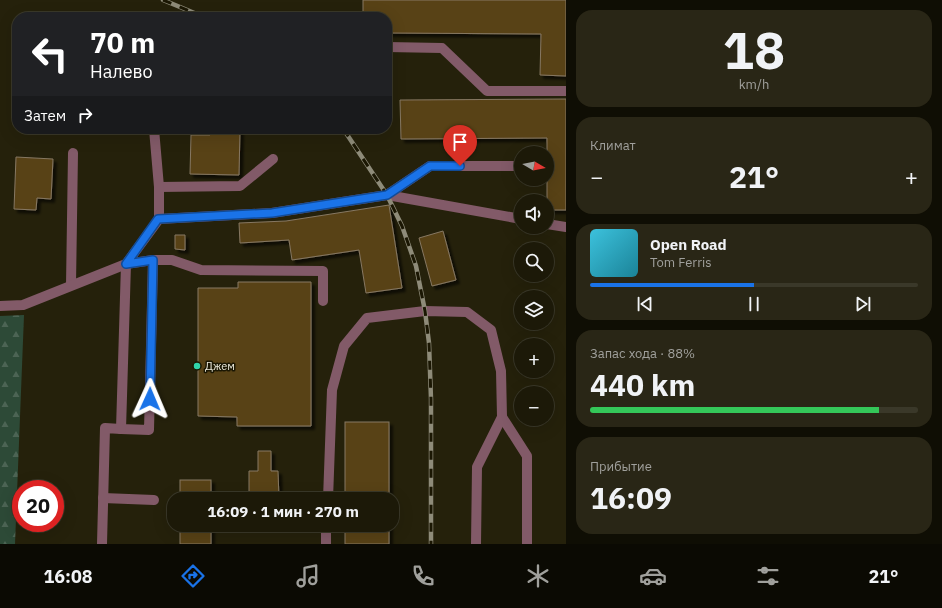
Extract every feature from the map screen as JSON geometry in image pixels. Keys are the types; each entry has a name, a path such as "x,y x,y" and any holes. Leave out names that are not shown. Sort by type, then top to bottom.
{"lane":[{"path":"392,47 442,48 487,91 566,91"},
{"path":"121,429 126,264 158,219 159,187 154,134"},
{"path":"71,285 73,153"},
{"path":"159,187 240,186 273,159"},
{"path":"387,195 430,166 514,166"},
{"path":"158,219 272,213 387,195 514,218"},
{"path":"554,225 566,227"},
{"path":"0,306 22,305 126,264 153,260 172,260 201,270 323,271 323,301"},
{"path":"102,544 105,428 149,430 153,260"},
{"path":"328,492 332,390 344,346 367,318 425,312 467,312 491,330 501,370 502,417 477,467 476,544"},
{"path":"502,417 527,456 527,544"},
{"path":"103,498 154,500"},
{"path":"326,532 326,544"}],"green space":[{"path":"24,315 18,480 12,480 12,532 15,532 15,544 0,544 0,316"}],"building":[{"path":"363,0 566,0 566,76 540,75 541,34 392,33 392,12 363,12"},
{"path":"566,99 566,210 554,210 554,194 547,194 547,186 554,186 554,146 547,146 547,138 401,139 400,100"},
{"path":"240,134 239,175 190,174 191,135"},
{"path":"16,157 53,159 51,199 37,198 36,210 14,209"},
{"path":"389,205 402,288 366,293 359,250 292,260 289,240 240,243 239,223 286,221"},
{"path":"443,231 456,280 432,286 419,238"},
{"path":"175,235 185,235 185,250 175,249"},
{"path":"238,282 311,282 311,426 237,426 237,417 198,416 198,288 238,288"},
{"path":"345,422 389,422 389,492 345,492"},
{"path":"258,451 271,451 271,471 278,471 279,492 249,492 249,471 258,471"},
{"path":"180,480 211,480 211,492 180,492"},
{"path":"180,532 211,532 211,544 180,544"},
{"path":"345,532 389,532 389,544 345,544"}],"railway":[{"path":"163,0 192,12"},
{"path":"346,134 387,195 402,226 416,266 425,311 429,343 431,399 431,544"}],"place":[{"name":"Джем","path":"197,366"}],"route":[{"path":"150,399 153,260 126,264 158,219 272,213 387,195 430,166 460,166"}]}
